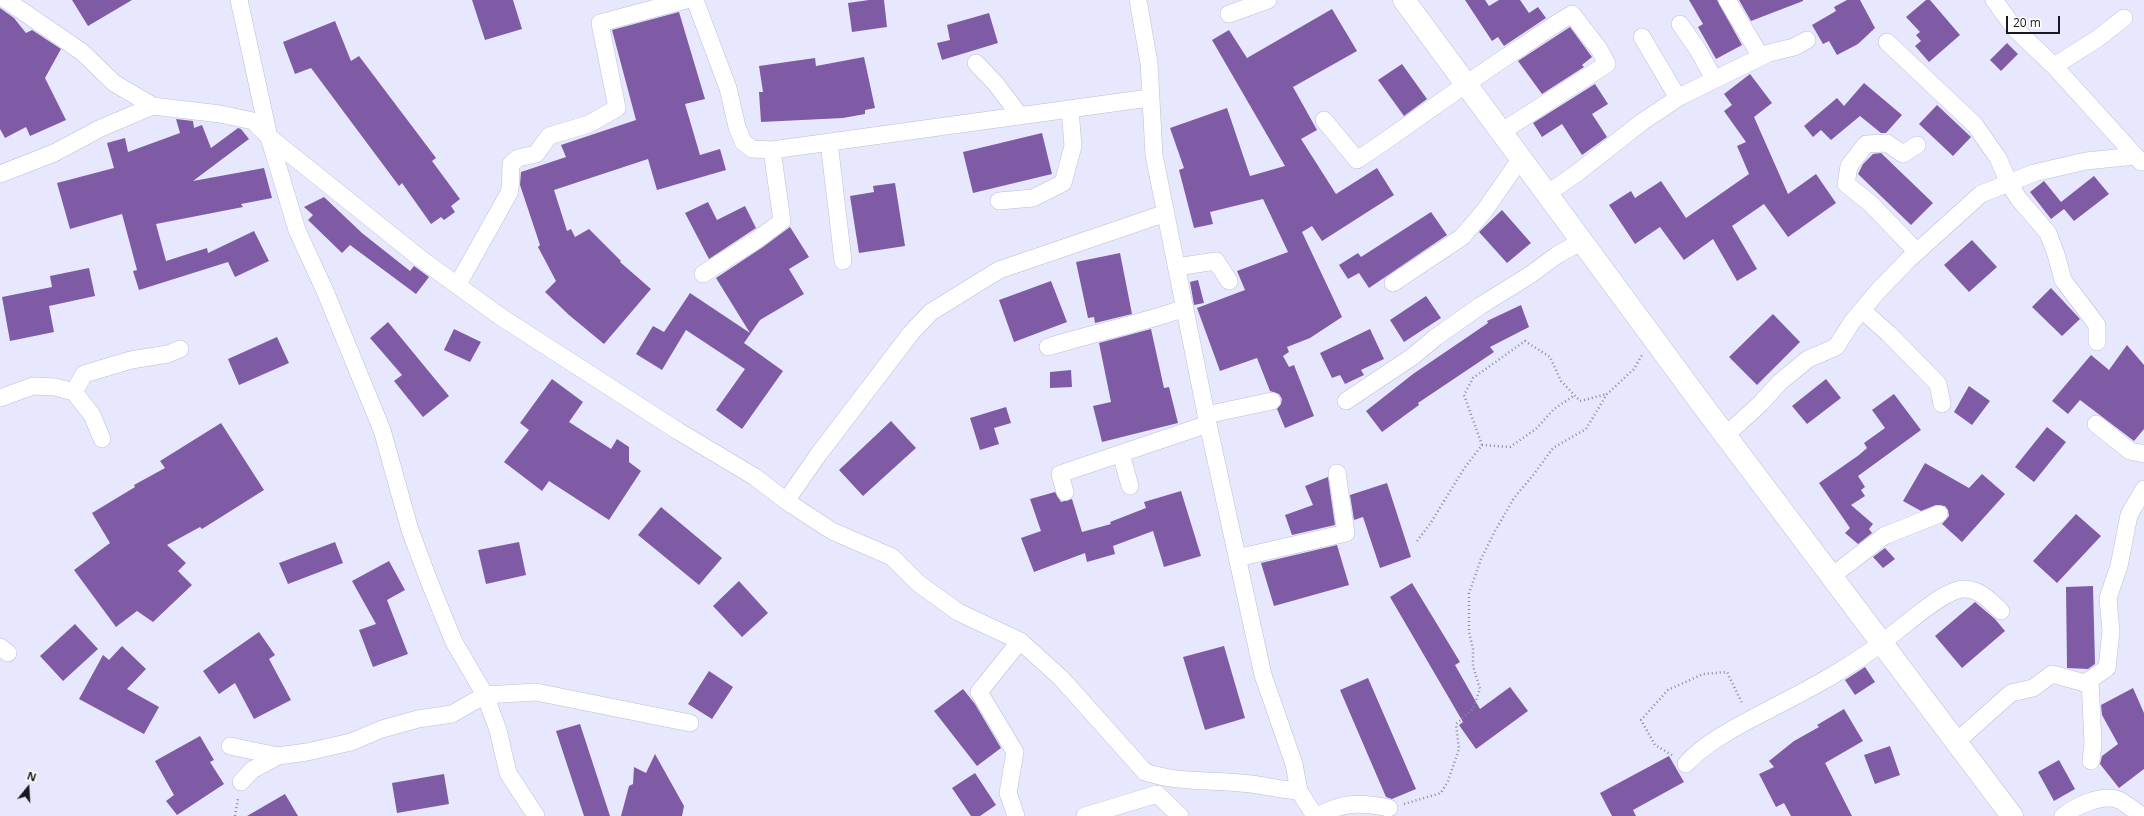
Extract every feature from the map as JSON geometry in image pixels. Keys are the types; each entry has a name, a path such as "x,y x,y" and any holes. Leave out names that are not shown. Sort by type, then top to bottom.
{"main road":[{"path":"1404,0 1654,339 2012,816"}],"street":[{"path":"6,0 82,52 114,83 153,106 220,114 253,121 269,137 421,259 552,351 755,478 786,501 832,531 892,557 918,583 958,612 1020,641 1061,678 1145,772 1163,778 1250,784 1299,791"},
{"path":"239,0 269,137 297,230 325,291 382,430 410,530 429,581 454,642 485,695 498,730 508,773 536,816"},
{"path":"458,284 509,193 511,184 509,177 511,164 518,158 536,154 549,136 589,124 617,108 600,23 686,0"},
{"path":"695,0 728,88 737,127 743,142 752,149 772,150 1149,98"},
{"path":"1138,0 1148,63 1149,98 1154,155 1184,308 1263,675 1294,764 1299,791 1316,816 1335,807 1354,804 1368,804 1390,808"},
{"path":"1228,14 1268,0"},
{"path":"1728,0 1761,57"},
{"path":"1994,0 2016,29 2054,66 2140,161"},
{"path":"1324,120 1357,160 1407,127 1466,84 1572,14 1599,49 1607,64 1501,132"},
{"path":"2054,66 2097,39 2124,18"},
{"path":"1680,24 1698,50 1714,79"},
{"path":"1642,37 1678,98"},
{"path":"1547,194 1577,173 1642,122 1678,98 1769,53 1794,47 1807,40"},
{"path":"1887,42 1975,125 1998,158 2009,183 2018,198 2048,233 2056,254 2063,280 2097,325 2097,342"},
{"path":"976,63 1020,116"},
{"path":"0,174 54,152 101,128 153,106"},
{"path":"999,201 1033,198 1063,183 1073,146 1070,109"},
{"path":"829,142 843,261"},
{"path":"1917,145 1904,154 1887,143 1866,144 1849,166 1846,184 1871,204 1917,252"},
{"path":"703,274 758,239 782,221 772,150"},
{"path":"1393,283 1462,237 1485,210 1521,158"},
{"path":"1726,435 1761,403 1780,382 1808,359 1836,347 1862,310 1878,291 1917,252 1981,194 2034,173 2086,161 2140,161"},
{"path":"786,501 818,455 906,339 932,312 998,270 1166,213"},
{"path":"1346,401 1412,357 1436,337 1480,306 1530,275 1556,255 1582,241"},
{"path":"1176,267 1216,261 1229,281"},
{"path":"1048,347 1096,332 1148,321 1184,308"},
{"path":"1862,310 1889,334 1938,384 1942,404"},
{"path":"74,392 84,374 130,360 168,354 180,349"},
{"path":"0,398 32,386 55,387 74,392 92,415 102,439"},
{"path":"1065,492 1060,474 1121,454 1207,420 1272,401"},
{"path":"2096,424 2130,451 2144,454"},
{"path":"1121,454 1130,486"},
{"path":"1237,558 1346,533 1337,473"},
{"path":"1956,742 2011,693 2033,688 2052,674 2085,683 2107,668 2111,631 2108,598 2118,566 2129,515 2144,489"},
{"path":"1832,576 1884,536 1939,514"},
{"path":"1686,764 1694,754 1751,719 1814,685 1882,643 1945,595 1962,589 1976,590 2001,611"},
{"path":"1016,816 1008,793 1015,752 979,692 1020,641"},
{"path":"2090,680 2093,744 2091,761"},
{"path":"241,782 252,770 278,756 351,742 382,729 418,719 452,714 485,695 536,692 690,723"},
{"path":"230,746 278,756"},
{"path":"1085,816 1157,794 1180,816"},
{"path":"2063,816 2072,809 2093,800 2118,799 2142,816"}],"path":[{"path":"1390,808 1441,793 1448,781 1459,749 1456,724 1473,709 1480,689 1473,666 1469,593 1481,559 1514,498 1553,448 1586,429 1607,394 1634,369 1644,350 1654,339"},
{"path":"1482,445 1464,395 1473,378 1525,341 1550,357 1561,380 1580,401 1607,394"},
{"path":"1482,445 1510,447 1536,429 1554,409 1575,395"},
{"path":"1417,541 1430,524 1459,476 1482,445"},
{"path":"1686,764 1655,745 1641,720 1668,690 1703,674 1727,672 1751,719"}],"building":[{"path":"72,0 132,0 88,26"},
{"path":"472,0 513,0 522,29 485,40"},
{"path":"869,0 884,0 887,27 852,32 848,3"},
{"path":"1465,0 1485,0 1489,6 1499,0 1520,0 1529,13 1538,7 1546,18 1504,46 1498,37 1492,41"},
{"path":"1689,0 1717,0 1742,45 1716,59 1698,27 1703,24"},
{"path":"1739,0 1803,0 1803,1 1751,21"},
{"path":"1847,0 1860,0 1875,28 1858,44 1837,55 1829,41 1823,44 1812,25 1836,11 1834,7"},
{"path":"1926,0 1930,0 1960,35 1929,62 1915,46 1921,41 1916,35 1920,32 1906,17"},
{"path":"0,8 14,18 26,33 32,30 61,49 45,78 66,120 30,136 26,127 5,138 0,129"},
{"path":"1332,9 1357,51 1293,87 1317,130 1301,139 1336,194 1377,168 1394,195 1322,241 1312,226 1302,232 1342,317 1310,338 1287,347 1289,352 1283,356 1289,367 1294,365 1314,416 1285,428 1277,409 1281,404 1282,399 1279,394 1270,391 1257,358 1220,371 1197,308 1245,290 1237,271 1288,252 1263,199 1210,212 1213,224 1194,228 1179,170 1184,168 1170,128 1227,108 1250,176 1285,166 1212,40 1229,30 1247,58"},
{"path":"679,12 705,99 685,104 700,155 720,149 726,170 657,190 648,159 554,190 567,231 571,229 575,237 589,229 621,261 620,262 651,289 604,344 569,315 545,292 556,281 538,247 540,245 520,185 521,172 566,157 561,145 636,120 612,30"},
{"path":"989,13 998,43 942,60 937,43 950,40 947,25"},
{"path":"335,21 351,61 359,56 436,158 432,161 460,199 451,206 455,212 444,220 441,217 431,224 402,183 399,186 311,68 295,74 283,42"},
{"path":"1570,27 1592,57 1582,65 1584,67 1542,94 1518,61"},
{"path":"2007,43 2018,54 2001,71 1990,60"},
{"path":"864,57 875,108 865,110 865,114 843,118 761,122 759,92 763,92 759,66 815,58 816,66"},
{"path":"1402,64 1427,99 1404,116 1378,80"},
{"path":"1750,74 1772,103 1754,117 1788,194 1816,174 1836,203 1788,237 1764,204 1732,226 1757,269 1737,281 1713,239 1684,260 1660,227 1635,244 1609,205 1631,191 1635,198 1661,181 1686,218 1749,174 1737,146 1746,142 1724,111 1732,105 1724,94"},
{"path":"1864,83 1902,115 1886,133 1881,133 1860,116 1831,140 1821,130 1813,137 1804,126 1837,98 1844,106"},
{"path":"1595,84 1608,104 1592,114 1607,137 1582,155 1562,124 1542,137 1533,123"},
{"path":"1937,105 1971,137 1953,156 1919,124"},
{"path":"176,119 193,121 194,128 202,125 211,148 238,128 241,129 249,139 193,181 264,168 272,198 241,204 243,207 156,224 166,261 207,248 208,253 254,231 269,261 235,277 228,262 139,290 133,271 137,270 122,214 70,229 57,183 114,168 107,143 125,138 128,152 180,133"},
{"path":"1042,133 1052,174 973,193 963,152"},
{"path":"1881,153 1933,203 1911,225 1858,174 1863,164 1873,154"},
{"path":"2094,176 2109,194 2074,221 2064,209 2051,219 2030,192 2044,181 2061,202"},
{"path":"895,183 905,246 859,253 850,196 874,192 873,186"},
{"path":"324,197 362,233 410,271 414,266 429,277 416,294 350,245 342,253 308,220 313,215 304,207"},
{"path":"708,202 717,220 745,206 756,228 709,259 685,213"},
{"path":"1502,210 1531,243 1507,263 1479,232"},
{"path":"1431,212 1447,235 1369,288 1359,273 1348,279 1339,265 1358,253 1361,257"},
{"path":"790,227 809,257 789,269 804,294 760,320 744,343 783,371 742,429 716,410 745,369 686,330 662,370 636,354 653,326 664,332 690,293 750,333 716,278"},
{"path":"1972,240 1997,267 1969,292 1944,265"},
{"path":"1120,253 1132,314 1095,323 1094,317 1088,318 1076,262"},
{"path":"89,268 95,296 49,306 54,332 10,341 2,297 52,287 50,276"},
{"path":"1198,280 1204,303 1194,305 1190,282"},
{"path":"1051,281 1067,322 1014,342 999,300"},
{"path":"2051,288 2080,319 2062,336 2032,307"},
{"path":"1426,296 1441,318 1404,342 1390,320"},
{"path":"1521,305 1529,327 1490,347 1494,352 1418,403 1419,405 1382,432 1366,411 1413,374 1488,323 1487,321"},
{"path":"1773,314 1800,342 1757,385 1729,357"},
{"path":"388,322 449,396 423,417 394,381 402,375 370,338"},
{"path":"454,329 481,342 470,362 444,350"},
{"path":"1151,329 1164,388 1169,387 1178,423 1102,442 1093,406 1111,402 1099,343"},
{"path":"1370,329 1384,359 1361,370 1364,375 1345,384 1340,375 1332,378 1320,353"},
{"path":"277,337 289,363 239,385 228,359"},
{"path":"2127,345 2144,365 2144,429 2134,441 2080,400 2068,414 2052,401 2091,355 2109,370"},
{"path":"1071,370 1072,387 1050,388 1050,372"},
{"path":"552,379 583,402 569,422 611,449 617,439 629,447 629,462 641,471 609,520 549,481 542,491 504,462 529,430 520,423"},
{"path":"1826,379 1841,398 1807,424 1792,406"},
{"path":"1969,386 1990,401 1972,425 1954,412"},
{"path":"1894,394 1921,430 1858,476 1865,487 1861,490 1865,496 1851,505 1873,524 1869,529 1872,533 1858,544 1845,533 1850,528 1819,483 1859,455 1867,448 1864,443 1885,428 1872,410"},
{"path":"1006,407 1011,423 994,428 999,444 980,450 970,418"},
{"path":"891,421 916,448 863,496 839,470"},
{"path":"221,423 264,490 202,529 200,527 167,545 186,563 178,571 192,585 153,622 137,611 116,627 74,570 110,543 92,513 135,487 134,485 165,468 160,461"},
{"path":"2047,427 2066,442 2034,482 2015,467"},
{"path":"1925,463 1969,488 1982,474 2005,494 1962,542 1942,524 1949,516 1948,510 1945,506 1936,505 1921,511 1903,501"},
{"path":"1328,477 1335,525 1292,535 1285,515 1313,505 1305,486"},
{"path":"1387,483 1411,557 1380,568 1363,517 1354,520 1350,495"},
{"path":"1181,491 1201,556 1164,567 1153,531 1113,546 1115,554 1087,562 1085,553 1034,572 1021,538 1041,531 1030,499 1055,492 1061,502 1072,499 1082,532 1111,524 1110,522 1146,508 1144,502"},
{"path":"661,507 722,558 699,585 638,535"},
{"path":"2076,514 2101,536 2057,583 2033,561"},
{"path":"335,542 343,563 288,584 279,563"},
{"path":"519,542 526,575 486,584 478,550"},
{"path":"1337,545 1349,585 1274,606 1261,563"},
{"path":"1885,548 1895,559 1883,568 1873,557"},
{"path":"389,561 405,590 387,600 408,654 373,667 359,630 376,624 352,581"},
{"path":"739,581 768,613 742,637 713,606"},
{"path":"1412,583 1460,662 1455,665 1480,709 1510,687 1528,711 1476,749 1459,725 1463,722 1390,597"},
{"path":"2093,586 2095,664 2088,669 2067,668 2066,587"},
{"path":"1975,602 1995,619 2005,631 1962,668 1935,636"},
{"path":"75,624 98,649 63,681 40,656"},
{"path":"259,632 275,655 269,659 291,700 254,719 235,683 219,694 203,671"},
{"path":"122,646 146,669 127,689 159,707 144,734 79,699 103,655 109,660"},
{"path":"1224,646 1245,718 1205,730 1183,657"},
{"path":"1865,667 1875,682 1855,695 1845,680"},
{"path":"709,671 733,687 712,719 688,704"},
{"path":"1368,678 1416,789 1392,799 1386,797 1340,690"},
{"path":"2133,688 2144,713 2144,769 2119,788 2100,764 2102,756 2118,744 2102,715 2101,705"},
{"path":"963,689 975,704 1001,748 977,766 934,711"},
{"path":"1844,709 1863,741 1825,763 1852,816 1791,816 1784,803 1776,807 1759,774 1774,767 1769,761 1794,741 1819,727 1817,725"},
{"path":"580,724 610,816 584,816 556,731"},
{"path":"200,736 214,760 210,762 224,784 177,815 166,801 174,795 155,761"},
{"path":"1890,746 1900,775 1875,784 1864,755"},
{"path":"655,754 684,806 682,816 621,816 629,786 633,784 634,767 646,773"},
{"path":"1669,756 1684,782 1633,810 1636,816 1612,816 1600,793"},
{"path":"2059,760 2075,789 2054,801 2038,772"},
{"path":"975,773 996,805 980,816 971,816 952,788"},
{"path":"444,774 449,804 397,813 392,783"},
{"path":"285,794 298,816 247,816"}]}
